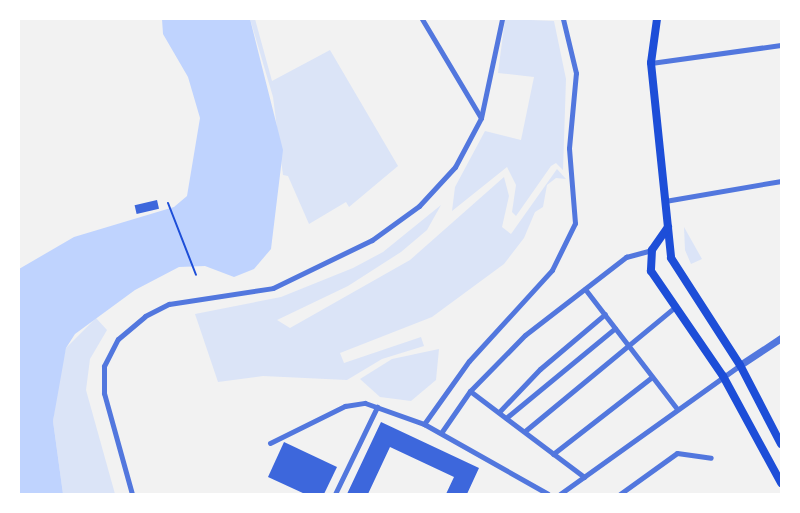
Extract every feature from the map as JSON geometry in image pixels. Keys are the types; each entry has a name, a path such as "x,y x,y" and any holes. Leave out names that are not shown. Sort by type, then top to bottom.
{"main road":[{"path":"657,19 651,63 671,258 740,365 781,444"},
{"path":"668,228 652,250 651,271 723,376 781,483"}],"street":[{"path":"422,19 481,118"},
{"path":"132,494 104,393 104,366 118,339 145,316 169,304 273,288 372,240 436,191 455,167 481,118 502,19"},
{"path":"424,424 469,361 552,270 575,223 569,148 576,73 563,19"},
{"path":"651,63 781,45"},
{"path":"665,201 781,181"},
{"path":"442,433 470,391 525,335 626,257 652,250"},
{"path":"585,289 677,409"},
{"path":"525,431 676,306"},
{"path":"499,412 540,369 605,314"},
{"path":"506,418 615,328"},
{"path":"560,494 723,376 781,338"},
{"path":"554,454 652,377"},
{"path":"470,391 584,477"},
{"path":"270,443 345,406 377,407 424,424 442,433 548,494"},
{"path":"335,494 377,407"},
{"path":"620,494 677,453 711,458"}],"path":[{"path":"168,203 196,275"}],"shaded area":[{"path":"250,19 255,19 272,81 330,50 398,166 349,207 346,202 309,224 288,176 283,175 273,97"},
{"path":"505,19 554,21 566,79 563,170 556,163 551,166 516,216 512,212 516,185 507,167 452,211 455,187 485,131 521,140 534,77 498,73"},
{"path":"557,169 566,179 556,178 547,185 543,207 535,212 524,238 504,264 432,317 340,353 344,363 421,337 424,346 382,359 347,380 263,376 218,382 195,314 281,297 353,268 383,252 441,205 427,230 401,252 348,286 277,320 290,328 410,260 504,177 509,196 502,227 511,234"},
{"path":"684,227 702,259 691,264 685,250"},
{"path":"96,318 107,330 90,359 86,390 115,494 63,494 53,421 59,377 66,348"},
{"path":"439,349 436,380 411,401 380,397 360,379 392,359"}],"water":[{"path":"162,19 250,19 283,150 271,249 254,269 234,277 205,266 179,267 135,290 75,334 66,348 53,421 63,494 19,494 19,269 74,237 174,207 187,196 200,118 188,77 163,34"}],"building":[{"path":"157,200 159,209 137,214 135,205"},
{"path":"381,422 479,468 467,494 446,494 454,477 390,447 368,494 347,494"},
{"path":"284,442 337,467 324,494 305,494 268,477"}]}
